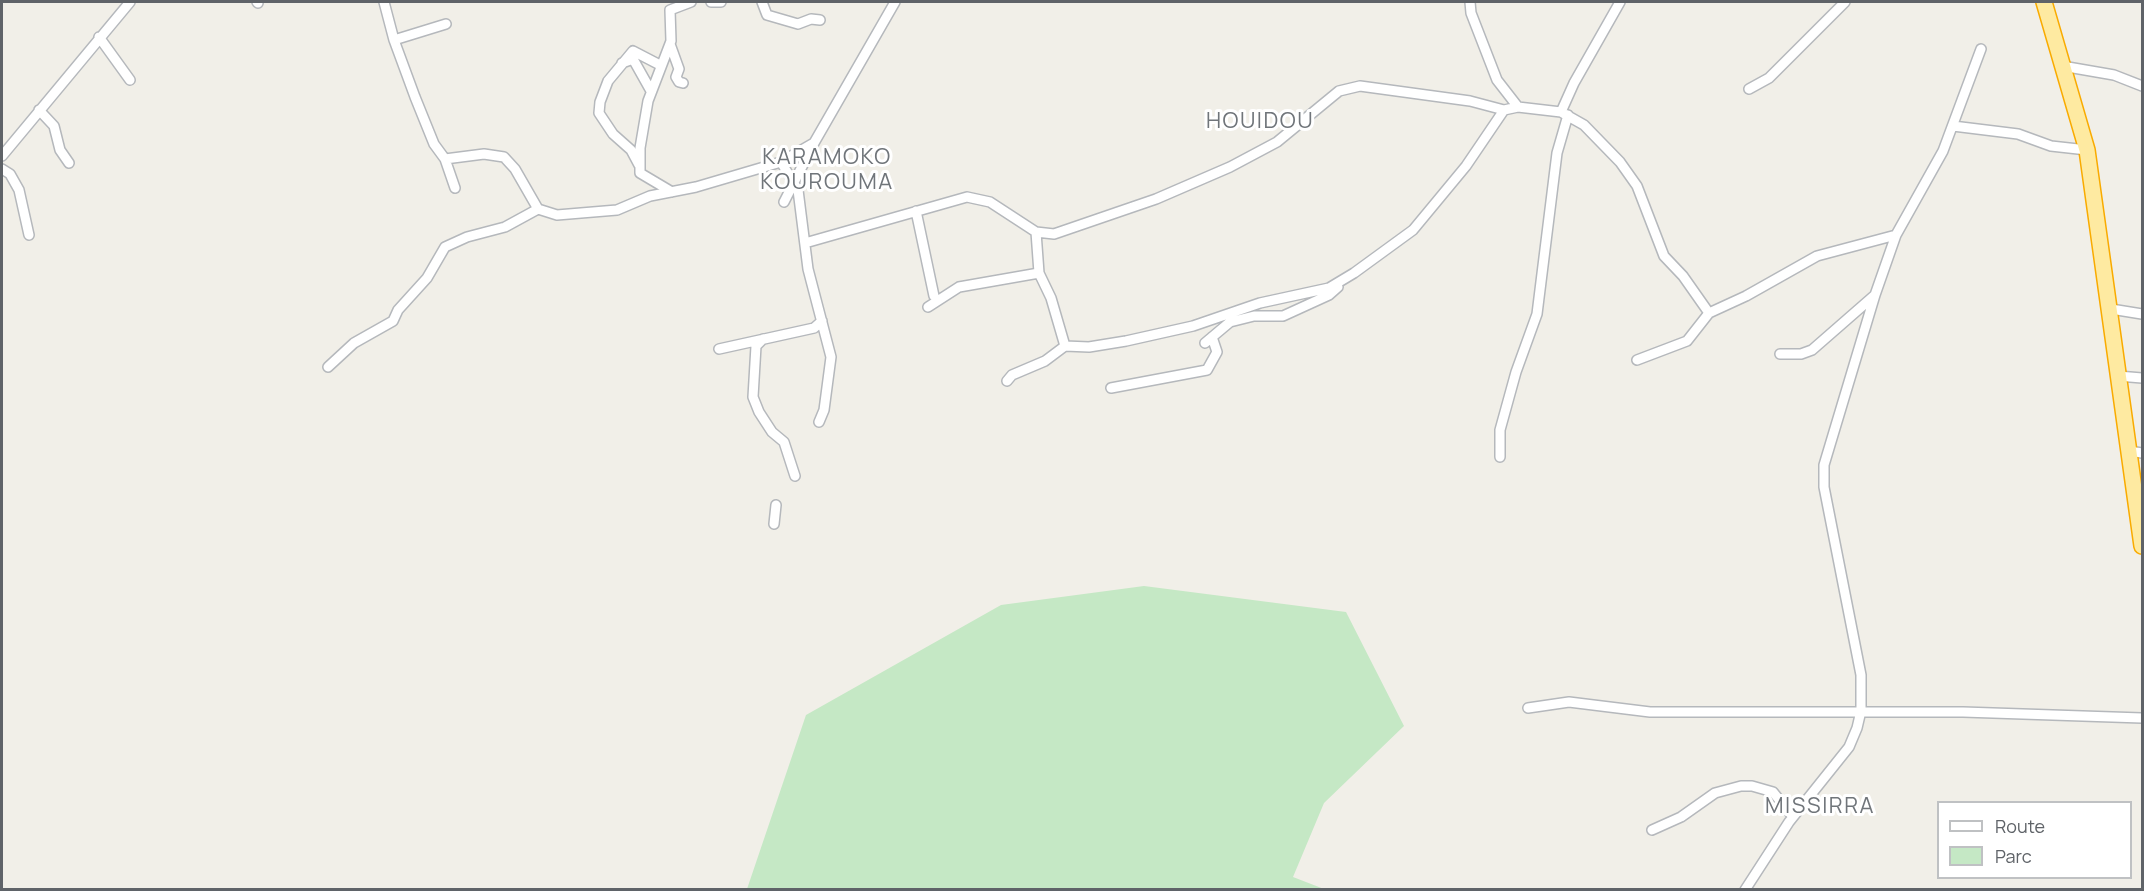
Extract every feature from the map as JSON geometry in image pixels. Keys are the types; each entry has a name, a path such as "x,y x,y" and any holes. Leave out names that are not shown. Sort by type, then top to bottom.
{"highway":[{"path":"2044,2 2087,150 2111,309 2118,376 2136,452 2142,546"}],"street":[{"path":"2,156 129,2"},
{"path":"384,2 394,40 434,144 445,159 455,188"},
{"path":"683,83 679,82 676,76 679,69 670,44 670,9 691,2"},
{"path":"711,2 721,2"},
{"path":"762,2 767,15 798,24 820,20"},
{"path":"784,202 814,143 895,2"},
{"path":"1470,2 1484,50 1497,80 1518,107"},
{"path":"1500,457 1500,430 1516,372 1537,314 1564,113 1574,83 1620,2"},
{"path":"1749,89 1769,78 1845,2"},
{"path":"394,40 446,24"},
{"path":"99,37 130,80"},
{"path":"670,44 651,91 643,129 639,165 640,173 645,179 660,183 672,192"},
{"path":"1744,890 1793,817 1849,747 1861,711 1861,675 1823,477 1830,443 1875,295 1896,236 1943,151 1981,49"},
{"path":"639,165 631,150 613,134 599,113 604,88 633,51 660,65"},
{"path":"622,63 633,59 651,91"},
{"path":"2062,66 2114,75 2142,86"},
{"path":"805,243 968,197 990,202 1036,232 1054,234 1156,200 1230,167 1277,142 1339,91 1349,87 1470,101 1504,110 1518,107 1564,113 1584,126 1620,162 1637,186 1664,256 1683,276 1709,312"},
{"path":"39,110 54,126 60,150 69,163"},
{"path":"1111,388 1207,370 1217,352 1208,340 1230,322 1254,316 1283,316 1329,295 1351,275 1413,230 1466,166 1504,110"},
{"path":"1953,126 2018,134 2051,146 2087,150"},
{"path":"445,159 484,153 504,157 515,169 538,209 556,215 618,210 650,196 781,162 814,143"},
{"path":"781,162 798,190 808,269 831,357 824,410 819,422"},
{"path":"2,169 10,174 19,190 29,235"},
{"path":"328,367 354,343 393,321 398,310 427,278 445,247 466,237 505,227 538,209"},
{"path":"916,211 934,296"},
{"path":"1036,232 1039,273 1051,298 1065,346"},
{"path":"1637,360 1687,341 1709,312 1746,296 1816,256 1896,236"},
{"path":"928,307 959,287 1039,273"},
{"path":"1007,381 1012,375 1045,361 1065,346 1089,347 1125,342 1193,326 1260,303 1321,290 1351,275"},
{"path":"1780,354 1801,354 1823,343 1848,316 1875,295"},
{"path":"2111,309 2142,314"},
{"path":"719,349 814,328 822,321"},
{"path":"763,339 756,346 753,397 759,412 772,432 784,442 795,476"},
{"path":"2118,376 2142,378"},
{"path":"774,524 776,505"},
{"path":"1528,708 1569,702 1650,712 1861,711 2142,718"},
{"path":"1652,830 1681,817 1715,793 1741,786 1752,786 1773,792 1793,817"}],"green space":[{"path":"1144,586 1346,612 1404,726 1324,803 1293,877 1324,889 747,889 806,715 1001,605"}],"district":[{"name":"HOUIDOU","path":"1260,122"},
{"name":"KARAMOKO KOUROUMA","path":"827,170"},
{"name":"MISSIRRA","path":"1820,807"}]}
